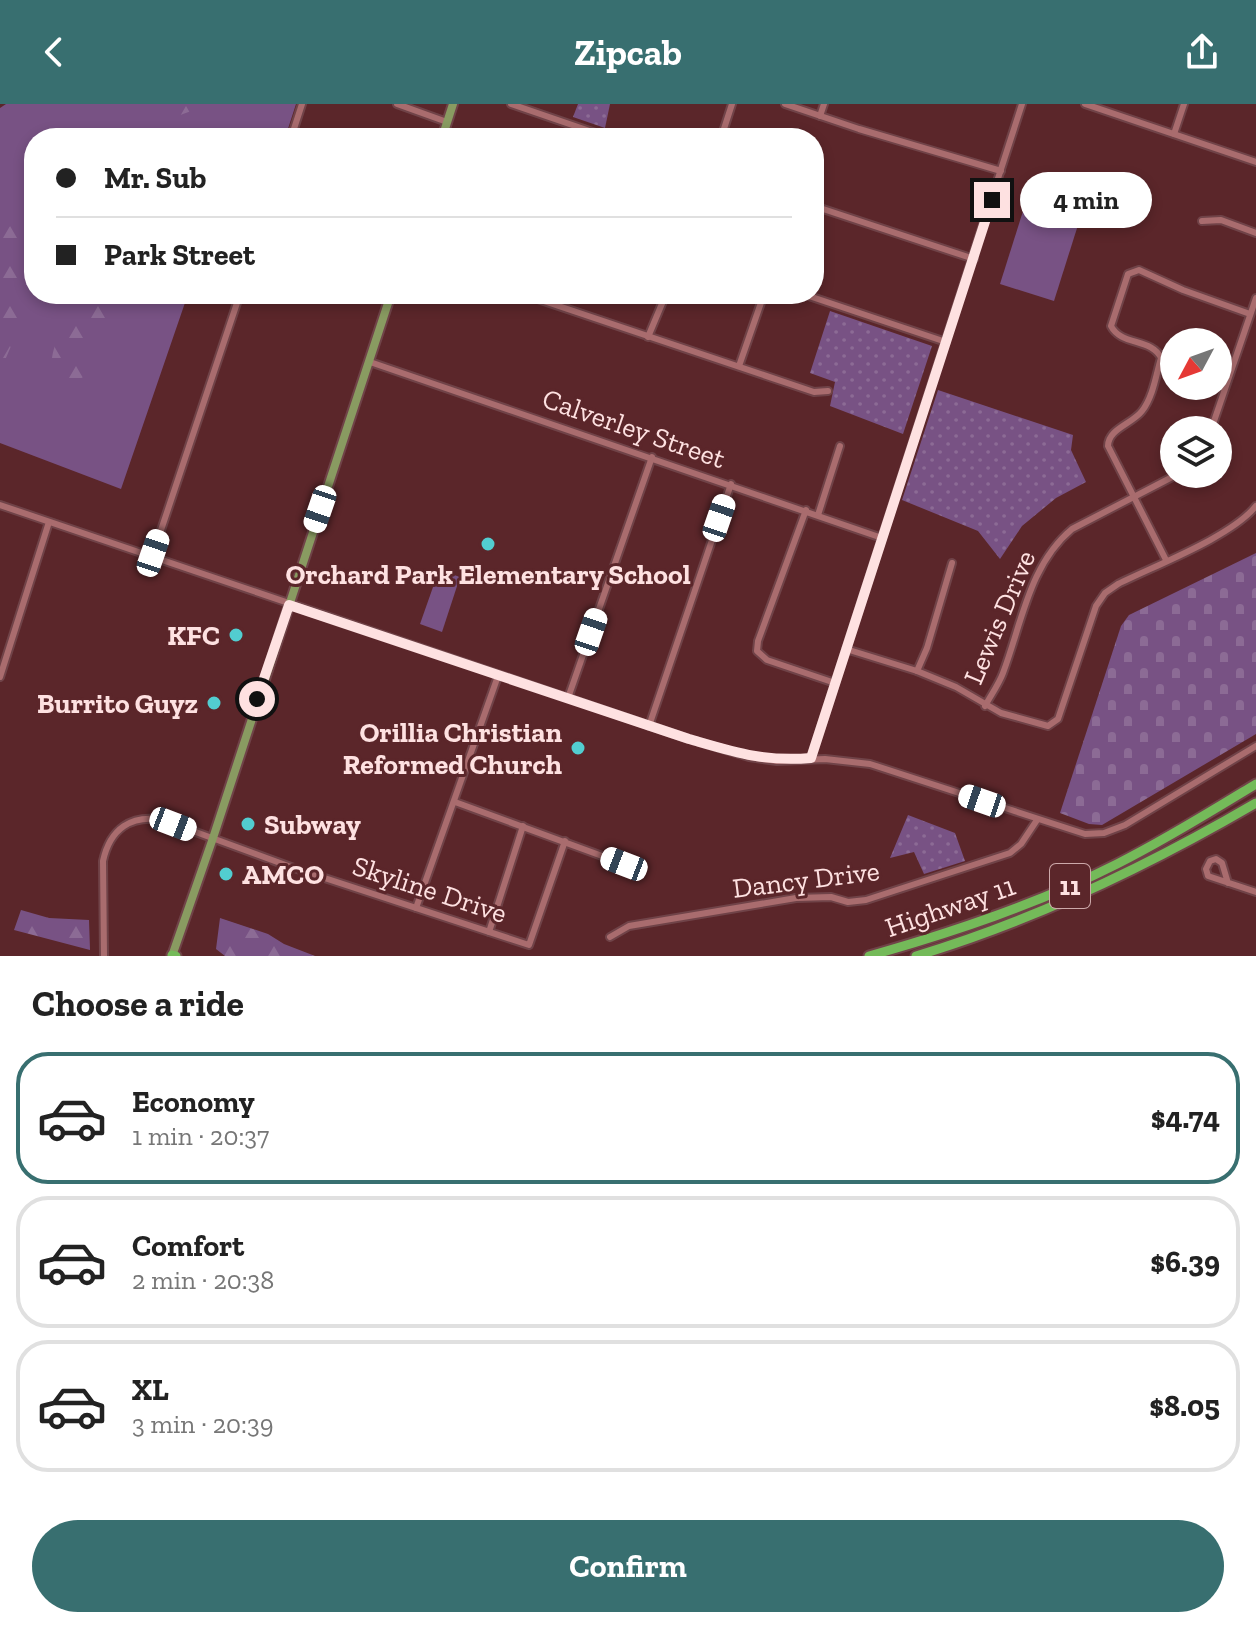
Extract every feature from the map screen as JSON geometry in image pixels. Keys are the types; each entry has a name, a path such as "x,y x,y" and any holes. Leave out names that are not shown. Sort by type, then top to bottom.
{"highway":[{"name":"Highway 11","path":"869,956 932,938 1073,885 1159,842 1256,783"},
{"name":"Highway 11","path":"916,956 1020,920 1100,887 1256,803"}],"main road":[{"path":"445,128 453,104"},
{"path":"173,956 388,304"}],"street":[{"path":"294,128 302,104"},
{"path":"397,104 447,122"},
{"path":"511,104 581,128"},
{"path":"724,128 732,104"},
{"path":"785,104 1001,171"},
{"path":"820,116 824,104"},
{"path":"811,758 1022,104"},
{"path":"1085,104 1110,108 1256,162"},
{"path":"1174,134 1184,104"},
{"path":"824,209 974,259"},
{"path":"1202,221 1221,220 1256,233"},
{"path":"1166,560 1110,453 1108,440 1141,412 1149,398 1161,358 1156,349 1117,335 1111,326 1128,274 1139,270 1250,314"},
{"path":"1216,416 1256,298"},
{"path":"824,301 946,342"},
{"path":"152,557 237,304"},
{"path":"552,304 814,392 828,391"},
{"path":"648,337 662,304"},
{"path":"739,366 761,304"},
{"name":"Calverley Street","path":"370,362 882,538"},
{"path":"818,515 840,446"},
{"path":"568,698 652,457"},
{"name":"Lewis Drive","path":"985,706 1002,676 1033,585 1048,553 1072,529 1160,483"},
{"path":"649,726 731,484"},
{"path":"0,505 498,676 749,757 777,761 811,758 870,764 1085,834 1104,833 1125,825 1256,746"},
{"path":"846,649 917,671 956,687 985,706 1048,726 1058,719 1096,606 1105,593 1218,535 1245,518 1256,506"},
{"path":"806,510 757,651 767,660 835,683"},
{"path":"0,677 49,522"},
{"path":"917,671 927,648 952,563"},
{"path":"416,908 498,676"},
{"path":"455,802 624,864"},
{"name":"Skyline Drive","path":"104,956 103,861 109,840 129,822 155,818 291,867 529,945 565,841"},
{"name":"Dancy Drive","path":"610,937 629,926 796,898 866,900 1010,853 1021,844 1037,820"},
{"path":"489,932 523,826"},
{"path":"1228,883 1256,892"}],"green space":[{"path":"6,104 296,104 288,128 24,128 24,304 185,304 121,489 0,443 0,108"},
{"path":"117,104 125,104 110,128 97,128"},
{"path":"151,104 224,104 202,107 164,121"},
{"path":"578,104 610,104 605,128 573,117"},
{"path":"24,207 24,270 18,289 20,310 14,339 0,372 0,239"},
{"path":"1024,208 1078,225 1054,301 1000,284"},
{"path":"78,304 114,304 93,345 85,376 71,384 58,378 53,369 52,356"},
{"path":"830,311 932,346 903,434 830,406 835,382 810,373"},
{"path":"938,390 1073,435 1071,450 1086,482 1056,498 1022,526 1000,559 978,531 902,500"},
{"path":"1256,553 1256,734 1102,825 1089,824 1060,813 1121,626 1129,615"},
{"path":"439,570 460,577 442,632 420,624"},
{"path":"908,815 955,833 965,861 924,874 914,852 890,858"},
{"path":"21,910 49,918 89,920 90,950 14,930"},
{"path":"220,918 268,934 315,956 225,956 216,949"}],"place":[{"name":"Orchard Park Elementary School","path":"488,544"},
{"name":"KFC","path":"236,635"},
{"name":"Burrito Guyz","path":"214,703"},
{"name":"Orillia Christian Reformed Church","path":"578,748"},
{"name":"Subway","path":"248,824"},
{"name":"AMCO","path":"226,874"}],"route":[{"path":"257,699 289,605 749,757 777,761 811,758 992,200"}]}
